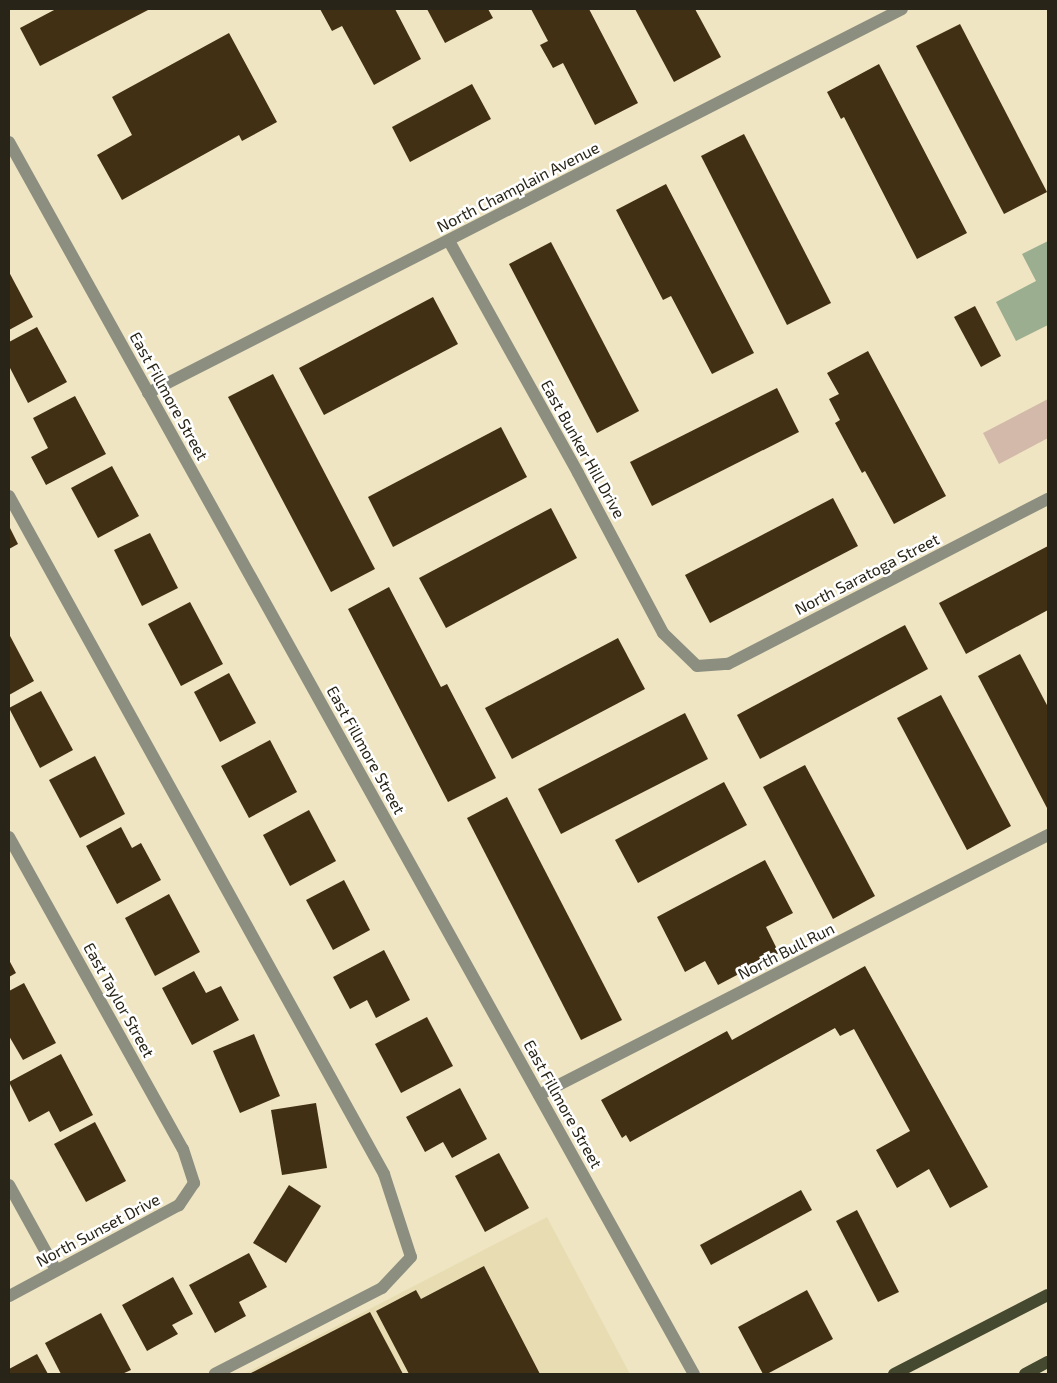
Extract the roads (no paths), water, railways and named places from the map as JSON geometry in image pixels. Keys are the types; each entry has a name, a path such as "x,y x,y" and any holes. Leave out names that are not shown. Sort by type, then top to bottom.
{"main road":[{"path":"894,1374 1048,1295"},
{"path":"1025,1374 1048,1362"}],"street":[{"name":"North Champlain Avenue","path":"148,393 902,9"},
{"name":"East Fillmore Street","path":"9,142 694,1374"},
{"name":"East Bunker Hill Drive","path":"449,241 663,633 697,666"},
{"path":"9,496 384,1174 412,1257 382,1288 215,1374"},
{"name":"North Saratoga Street","path":"697,666 728,664 1048,499"},
{"name":"North Bull Run","path":"539,1095 1048,835"},
{"name":"East Taylor Street","path":"9,837 183,1149 194,1183"},
{"name":"North Sunset Drive","path":"9,1296 179,1206 194,1183"},
{"path":"9,1185 56,1270"}]}
